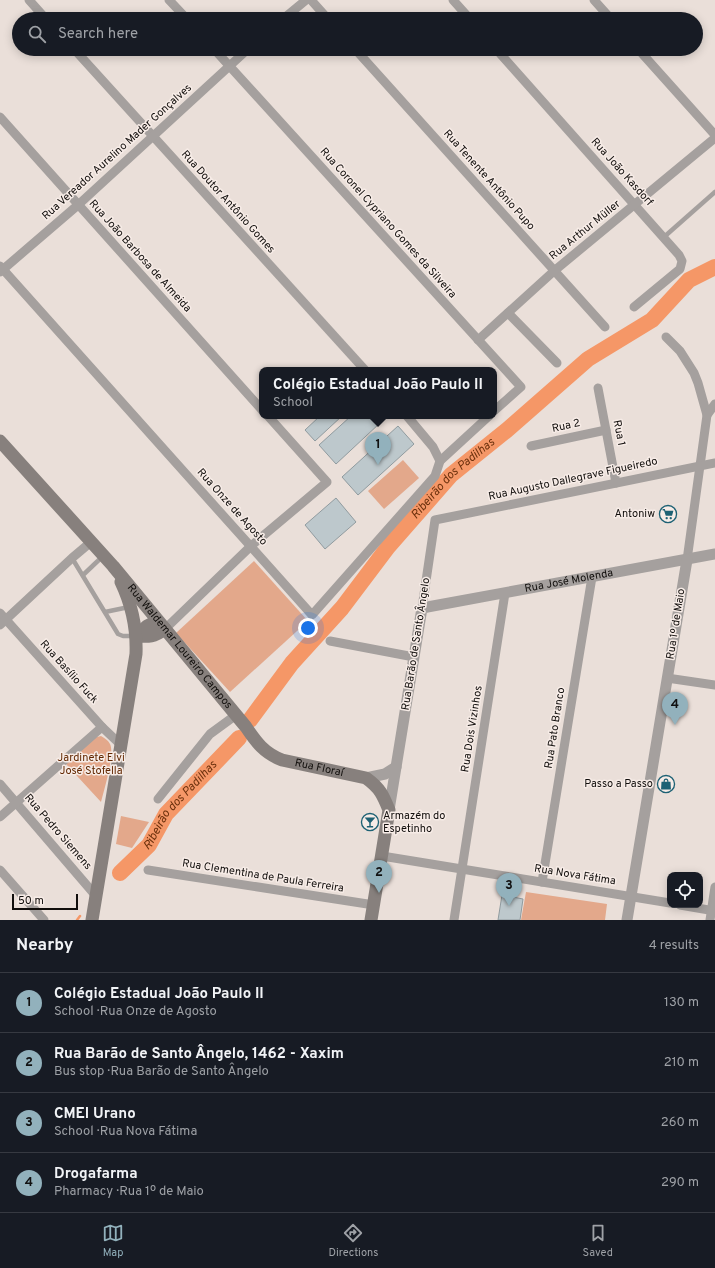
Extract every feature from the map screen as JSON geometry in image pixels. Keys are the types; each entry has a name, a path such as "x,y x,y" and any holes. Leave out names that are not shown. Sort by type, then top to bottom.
{"main road":[{"name":"Rua Waldemar Loureiro Campos","path":"0,441 113,566 246,727"},
{"name":"Rua Waldemar Loureiro Campos","path":"92,920 135,665 136,636 131,607 113,566"},
{"path":"136,636 155,636 165,629"},
{"name":"Rua Floraí","path":"246,727 259,745 269,754 276,757 287,761 366,778"},
{"path":"366,778 376,785 383,795 389,810"},
{"name":"Rua Barão de Santo Ângelo","path":"371,920 389,810"}],"street":[{"path":"29,0 40,12"},
{"path":"169,0 180,12"},
{"path":"291,12 306,0"},
{"path":"311,0 322,12"},
{"path":"453,0 464,12"},
{"path":"594,0 605,12"},
{"name":"Rua Doutor Antônio Gomes","path":"80,56 362,367"},
{"name":"Rua Coronel Cypriano Gomes da Silveira","path":"220,56 521,387 497,408"},
{"name":"Rua Vereador Aurelino Mader Gonçalves","path":"1,269 78,205 240,56"},
{"name":"Rua Tenente Antônio Pupo","path":"361,56 605,327"},
{"name":"Rua João Kasdorf","path":"502,56 680,255 682,261 680,269 634,307"},
{"path":"644,56 715,135"},
{"name":"Rua João Barbosa de Almeida","path":"0,117 259,407"},
{"name":"Rua Arthur Müller","path":"478,340 554,270 715,138"},
{"name":"Rua Onze de Agosto","path":"1,269 312,615 435,476 440,461"},
{"path":"508,313 558,362"},
{"name":"Rua 1º de Maio","path":"627,920 687,560 707,415 694,373 680,352 666,337"},
{"name":"Rua 1","path":"598,388 616,483"},
{"path":"707,415 715,404"},
{"path":"165,629 251,546 327,482 271,419"},
{"path":"410,419 433,447 440,461 486,419"},
{"name":"Rua 2","path":"531,446 606,430"},
{"name":"Rua Augusto Dallegrave Figueiredo","path":"436,520 715,463"},
{"name":"Rua Barão de Santo Ângelo","path":"389,810 436,520"},
{"path":"2,619 91,542"},
{"name":"Rua José Molenda","path":"422,608 715,554"},
{"name":"Rua Pato Branco","path":"542,882 592,577"},
{"name":"Rua Dois Vizinhos","path":"454,920 506,593"},
{"name":"Rua Basílio Fuck","path":"2,619 102,727 121,745"},
{"path":"330,641 414,657"},
{"path":"667,678 715,685"},
{"path":"158,799 210,734 236,715"},
{"path":"0,817 102,727"},
{"path":"366,778 385,774 396,767"},
{"name":"Rua Pedro Siemens","path":"0,784 96,896"},
{"name":"Rua Nova Fátima","path":"382,856 667,903"},
{"path":"0,870 44,920"},
{"name":"Rua Clementina de Paula Ferreira","path":"148,870 374,905"},
{"path":"710,920 713,910 715,887"},
{"path":"700,908 713,910"}],"lane":[{"path":"664,237 715,192"},
{"path":"83,575 103,555"},
{"path":"72,558 118,634 123,636 136,636"},
{"path":"105,612 131,607"}],"green space":[{"path":"403,460 419,478 384,509 368,491"},
{"path":"254,561 308,621 230,692 176,633"},
{"name":"Jardinete Elvi José Stofella","path":"101,736 110,744 111,756 101,802 66,764 93,738"},
{"path":"121,816 149,822 132,848 116,844"},
{"path":"526,892 607,904 605,920 521,920"}],"building":[{"path":"317,419 339,419 315,441 305,430"},
{"path":"348,419 376,419 380,423 336,464 319,445"},
{"path":"398,426 414,444 358,495 342,477"},
{"path":"336,498 356,522 325,549 305,525"},
{"path":"502,895 523,899 520,920 498,920"}],"waterway":[{"name":"Ribeirão dos Padilhas","path":"250,720 292,663 342,608 388,547 451,475 507,430 588,359 652,320 689,280 715,267"},
{"name":"Ribeirão dos Padilhas","path":"120,873 149,845 166,814 239,738"},
{"name":"Ribeirão dos Padilhas","path":"77,920 80,916"}],"place":[{"name":"Colégio Estadual João Paulo II","path":"378,465"},
{"name":"Antoniw","path":"668,514"},
{"name":"Drogafarma","path":"675,725"},
{"name":"Passo a Passo","path":"666,784"},
{"name":"Armazém do Espetinho","path":"370,822"},
{"name":"Rua Barão de Santo Ângelo, 1462 - Xaxim","path":"379,893"},
{"name":"CMEI Urano","path":"509,906"}]}
